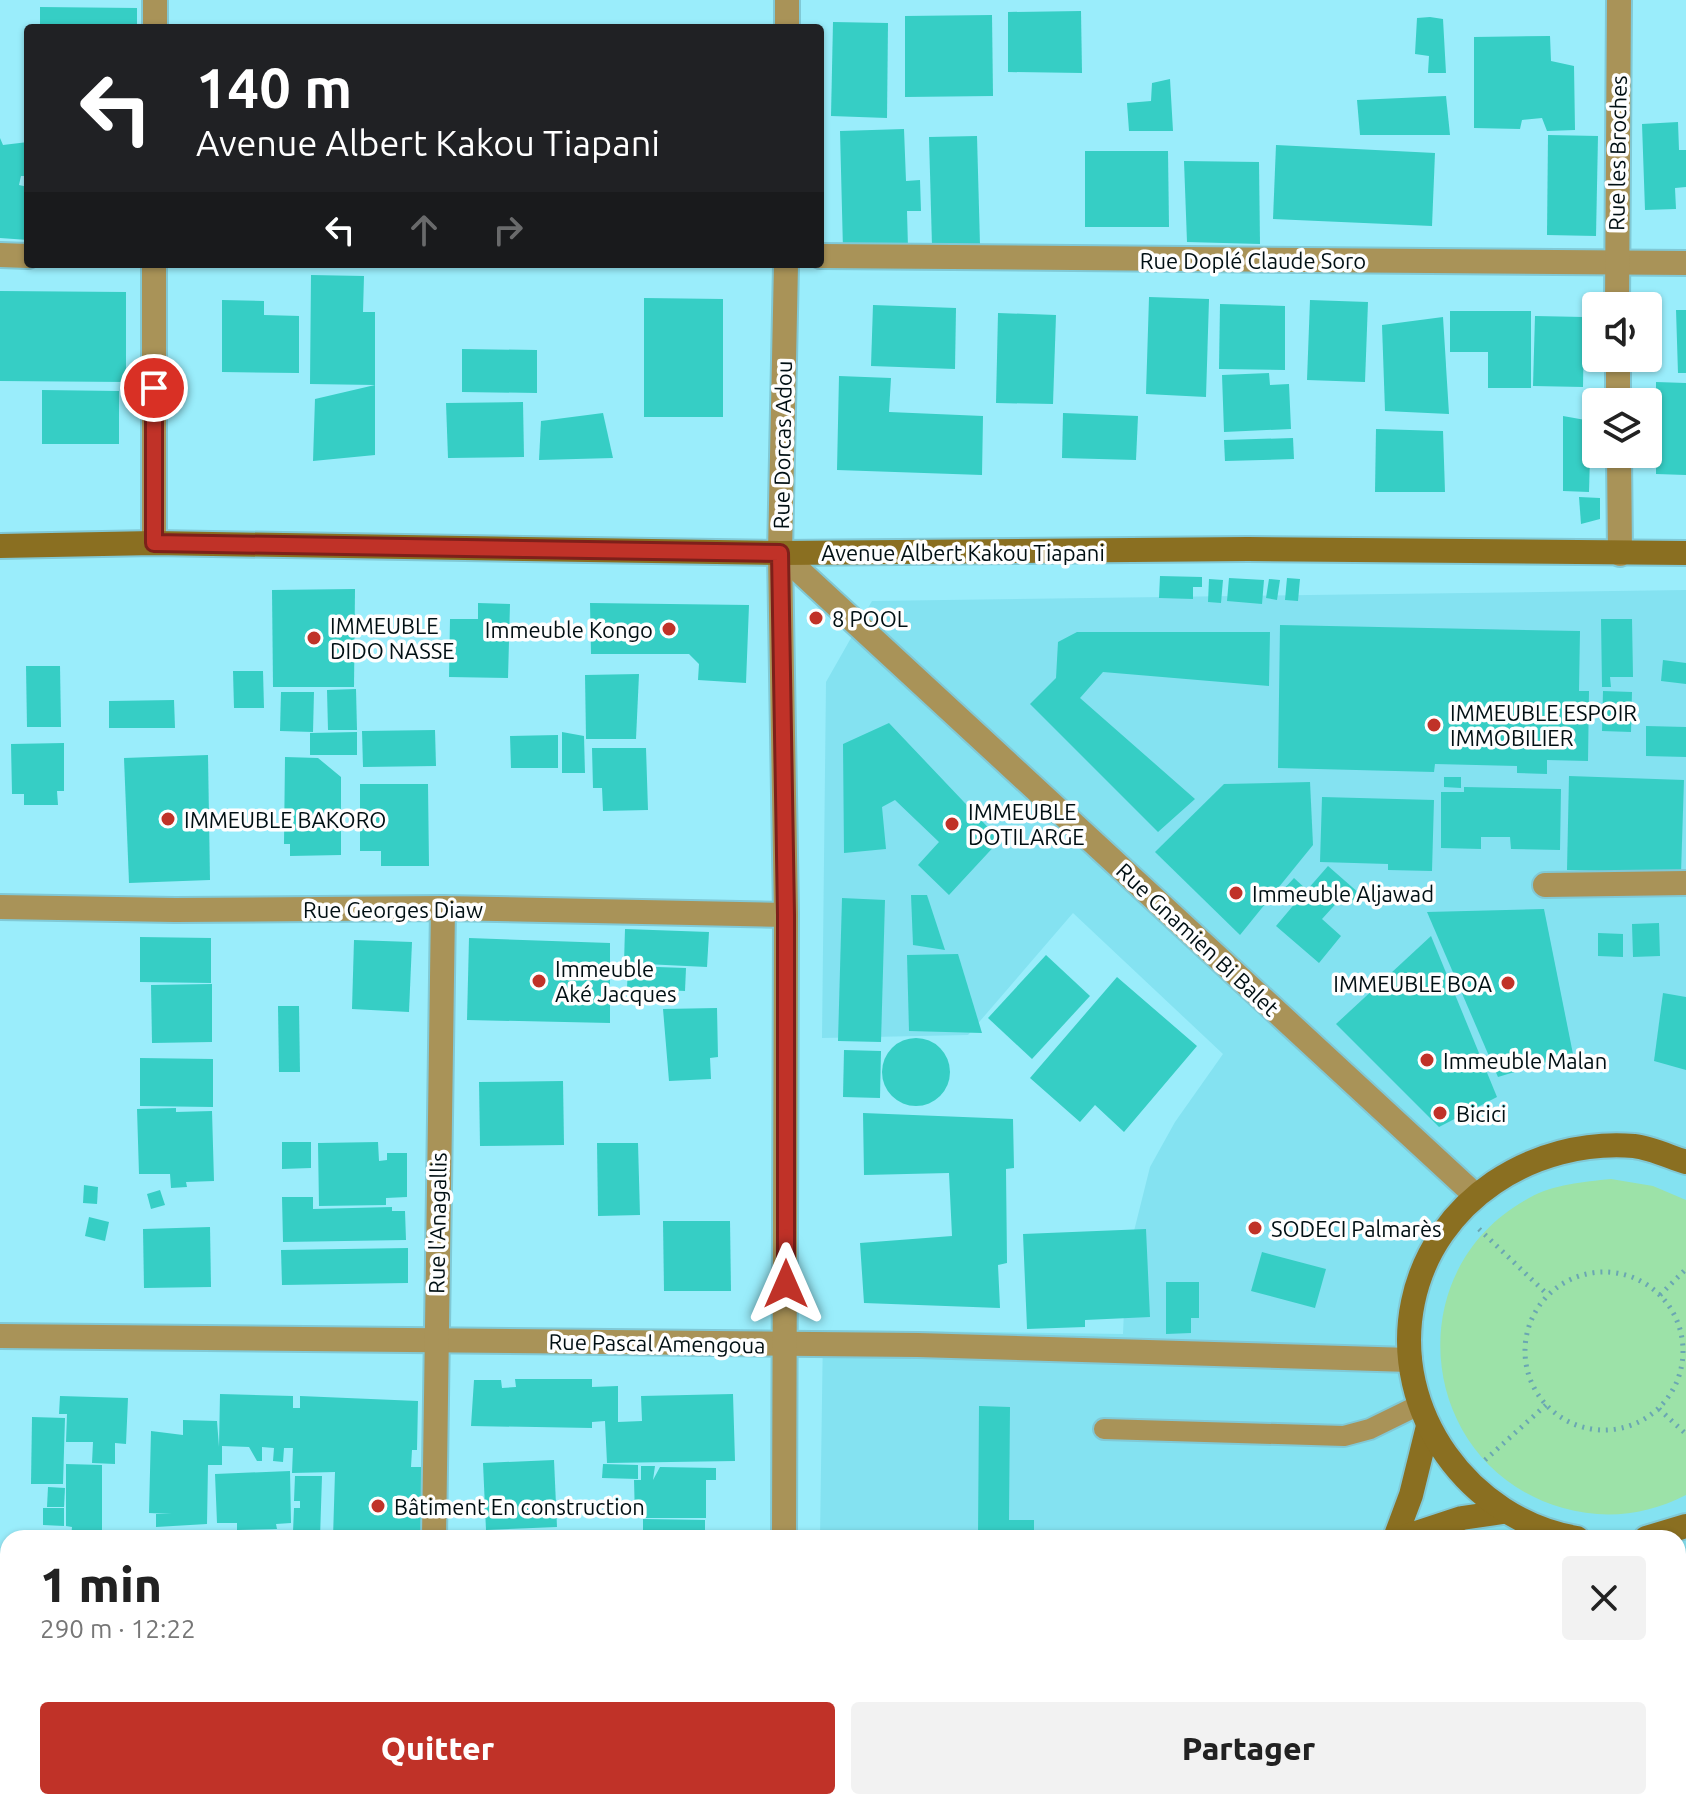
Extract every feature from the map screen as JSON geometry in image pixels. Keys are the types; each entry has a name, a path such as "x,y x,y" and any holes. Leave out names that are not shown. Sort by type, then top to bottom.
{"street":[{"path":"155,0 155,24"},
{"path":"787,0 787,24"},
{"name":"Rue les Broches","path":"1617,292 1619,0"},
{"path":"0,255 24,256"},
{"name":"Rue Doplé Claude Soro","path":"824,256 1686,263"},
{"path":"154,268 154,543"},
{"name":"Rue Dorcas Adou","path":"784,1530 786,915 780,553 786,268"},
{"path":"1619,468 1620,554"},
{"name":"Avenue Albert Kakou Tiapani","path":"0,546 154,543 780,553 1248,549 1686,553"},
{"name":"Rue Gnamien Bi Balet","path":"780,553 1468,1204"},
{"path":"1545,885 1686,883"},
{"name":"Rue Georges Diaw","path":"0,907 175,910 443,908 786,915"},
{"name":"Rue l'Anagallis","path":"434,1530 443,908"},
{"path":"1542,1530 1503,1512 1459,1474 1424,1415 1410,1360 1413,1302 1436,1244 1468,1204 1523,1163 1578,1146 1637,1146 1686,1162"},
{"name":"Rue Pascal Amengoua","path":"0,1336 918,1345 1410,1360"},
{"path":"1398,1530 1411,1495 1424,1415"},
{"path":"1425,1530 1462,1518 1503,1512"}],"lane":[{"path":"1104,1429 1344,1436 1424,1415"}],"path":[{"path":"1468,1204 1548,1295"},
{"path":"1660,1295 1686,1269"},
{"path":"1604,1272 1640,1281 1660,1295 1675,1315 1682,1339 1682,1365 1674,1388 1659,1409 1637,1424 1610,1430 1583,1428 1558,1416 1539,1396 1527,1371 1525,1344 1532,1317 1548,1295 1567,1280 1604,1272"},
{"path":"1459,1474 1485,1461 1547,1404"},
{"path":"1659,1409 1686,1434"}],"shaded area":[{"path":"1686,590 1686,1530 820,1530 823,1330 1123,1334 1126,1263 1150,1167 1175,1122 1223,1054 1073,913 968,1035 822,1038 826,682 872,601"}],"green space":[{"path":"1611,1179 1653,1186 1686,1200 1686,1495 1641,1511 1594,1514 1563,1508 1514,1486 1478,1452 1453,1411 1441,1365 1443,1317 1457,1271 1486,1230 1539,1193 1569,1184"}],"building":[{"path":"40,7 137,8 137,24 40,24"},
{"path":"1081,11 1082,73 1008,72 1008,12"},
{"path":"992,15 993,96 905,97 905,16"},
{"path":"1417,18 1443,19 1446,73 1428,73 1429,56 1415,54"},
{"path":"833,22 888,23 887,118 831,116"},
{"path":"1550,36 1551,61 1574,66 1575,130 1547,131 1542,118 1522,120 1520,129 1474,128 1474,37"},
{"path":"1170,79 1173,131 1129,131 1127,103 1151,101 1152,83"},
{"path":"1446,96 1450,135 1360,135 1357,100"},
{"path":"1678,122 1679,150 1686,150 1686,187 1675,188 1676,209 1645,210 1642,124"},
{"path":"904,129 906,181 920,180 921,211 907,211 908,248 843,250 840,131"},
{"path":"1548,135 1598,136 1596,236 1547,235"},
{"path":"977,136 980,245 932,246 929,137"},
{"path":"0,138 3,145 24,142 24,176 21,176 19,185 24,186 24,240 0,238"},
{"path":"1276,145 1435,153 1432,226 1273,219"},
{"path":"1085,151 1168,151 1169,227 1085,227"},
{"path":"1184,161 1259,162 1260,244 1187,242"},
{"path":"311,275 364,276 363,312 375,312 375,385 310,384"},
{"path":"0,291 126,292 126,382 0,381"},
{"path":"1149,297 1209,299 1206,397 1146,394"},
{"path":"644,298 723,299 723,417 644,417"},
{"path":"222,300 264,301 264,315 299,316 299,373 222,372"},
{"path":"1310,300 1368,302 1365,382 1307,380"},
{"path":"1220,304 1285,306 1285,370 1219,369"},
{"path":"873,305 956,308 955,369 871,366"},
{"path":"1676,310 1686,310 1686,373 1678,373"},
{"path":"1450,311 1531,311 1531,388 1488,388 1488,352 1450,352"},
{"path":"998,313 1056,315 1053,404 996,403"},
{"path":"1535,316 1582,317 1583,387 1533,386"},
{"path":"1443,317 1449,414 1385,411 1382,325"},
{"path":"462,349 537,350 537,393 462,392"},
{"path":"1269,373 1270,385 1289,384 1291,429 1224,432 1222,375"},
{"path":"839,376 891,378 889,412 983,416 982,475 837,470"},
{"path":"1656,382 1686,383 1686,475 1656,474 1656,468 1662,468 1662,388 1656,388"},
{"path":"375,385 375,455 313,461 315,399"},
{"path":"42,390 119,391 119,444 42,444"},
{"path":"523,402 524,457 448,458 446,403"},
{"path":"603,413 613,458 539,460 541,421"},
{"path":"1063,413 1138,416 1136,460 1062,458"},
{"path":"1563,416 1582,419 1582,468 1590,468 1589,492 1563,491"},
{"path":"1376,429 1443,431 1445,492 1375,492"},
{"path":"1293,438 1294,459 1225,461 1224,440"},
{"path":"1579,497 1600,498 1600,519 1581,524"},
{"path":"1160,576 1202,577 1202,587 1193,587 1193,599 1159,598"},
{"path":"1229,578 1264,580 1262,604 1227,601"},
{"path":"1287,578 1300,579 1298,601 1285,600"},
{"path":"1209,579 1223,580 1221,603 1208,602"},
{"path":"1269,579 1280,580 1277,600 1266,598"},
{"name":"IMMEUBLE DIDO NASSE","path":"355,589 354,687 273,687 272,590"},
{"path":"478,603 510,604 508,678 449,677 450,619 478,619"},
{"name":"Immeuble Kongo","path":"590,603 749,605 746,683 698,680 699,664 689,654 591,654"},
{"path":"1601,619 1632,619 1633,677 1610,677 1611,687 1602,687"},
{"name":"IMMEUBLE ESPOIR IMMOBILIER","path":"1280,625 1580,631 1579,691 1589,691 1588,761 1547,760 1547,774 1517,773 1517,766 1435,764 1434,772 1278,768"},
{"path":"1077,632 1270,632 1269,686 1103,672 1080,698 1195,799 1158,832 1030,704 1056,678 1058,642"},
{"path":"1663,660 1686,663 1686,684 1661,681"},
{"path":"26,666 60,666 61,727 27,727"},
{"path":"233,671 263,671 264,708 234,708"},
{"path":"639,674 636,739 586,739 585,675"},
{"path":"356,689 357,730 328,730 327,690"},
{"path":"1603,691 1632,692 1631,732 1602,731"},
{"path":"281,692 314,692 313,732 280,731"},
{"path":"174,700 175,728 109,728 109,701"},
{"name":"IMMEUBLE DOTILARGE","path":"889,723 1000,840 949,895 918,865 939,842 895,800 882,807 886,849 844,853 843,744"},
{"path":"1646,726 1686,727 1686,757 1646,756"},
{"path":"435,730 436,766 363,767 362,731"},
{"path":"357,732 357,755 310,755 310,733"},
{"path":"562,732 584,736 585,773 562,773"},
{"path":"558,735 558,768 511,768 510,736"},
{"path":"64,743 64,791 57,791 58,805 24,805 24,794 12,794 11,744"},
{"path":"592,748 646,748 648,810 603,811 602,788 593,788"},
{"name":"IMMEUBLE BAKORO","path":"208,755 210,880 129,883 124,758"},
{"path":"285,757 318,758 341,777 341,855 290,856 290,844 284,844"},
{"path":"1569,776 1684,780 1681,873 1567,870"},
{"path":"1444,777 1461,777 1461,788 1444,787"},
{"name":"Immeuble Aljawad","path":"1310,782 1313,845 1240,935 1155,852 1224,784"},
{"path":"360,784 428,784 429,866 381,866 381,851 360,851"},
{"path":"1464,787 1561,789 1560,850 1511,849 1510,837 1481,837 1481,849 1441,848 1441,792 1464,792"},
{"path":"1322,797 1434,800 1432,871 1388,870 1388,864 1320,862"},
{"path":"1328,866 1360,894 1351,904 1342,897 1322,919 1341,936 1319,963 1276,926 1297,901 1283,890 1294,878 1307,890"},
{"path":"911,895 927,895 945,950 913,945"},
{"path":"842,898 885,900 881,1042 838,1041"},
{"name":"IMMEUBLE BOA","path":"1544,909 1573,1054 1498,1077 1427,912"},
{"path":"1659,923 1660,956 1633,957 1632,924"},
{"path":"625,929 709,932 707,967 624,963"},
{"path":"1598,933 1623,934 1623,957 1598,956"},
{"name":"Immeuble Malan","path":"1431,936 1497,1097 1439,1127 1336,1024"},
{"path":"140,937 211,938 211,983 140,982"},
{"name":"Immeuble Aké Jacques","path":"469,938 610,943 610,1023 467,1020"},
{"path":"354,940 412,942 409,1012 352,1009"},
{"path":"958,954 982,1033 909,1031 907,955"},
{"path":"1046,955 1090,996 1032,1059 988,1018"},
{"path":"628,966 686,968 685,991 627,988"},
{"path":"1117,977 1197,1046 1124,1132 1095,1105 1080,1122 1030,1078"},
{"path":"212,984 212,1042 152,1043 151,985"},
{"path":"1663,993 1686,997 1686,1070 1654,1061"},
{"path":"278,1006 299,1006 300,1072 279,1072"},
{"path":"717,1008 718,1057 710,1058 711,1079 669,1081 663,1009"},
{"path":"916,1038 940,1048 950,1072 940,1096 916,1106 892,1096 882,1072 892,1048"},
{"path":"844,1050 881,1051 880,1098 843,1097"},
{"path":"140,1058 213,1059 213,1107 140,1106"},
{"path":"563,1081 564,1145 480,1146 479,1082"},
{"path":"176,1108 176,1112 212,1111 214,1181 186,1182 187,1187 171,1188 170,1174 139,1174 137,1109"},
{"path":"863,1113 1013,1119 1014,1168 1006,1169 1007,1263 998,1265 1000,1308 864,1303 860,1243 952,1236 949,1173 864,1175"},
{"path":"282,1142 311,1142 311,1168 282,1169"},
{"path":"378,1142 379,1161 387,1160 387,1153 407,1153 407,1197 386,1198 386,1205 319,1206 318,1143"},
{"path":"597,1143 638,1143 640,1215 598,1216"},
{"path":"84,1185 98,1187 97,1204 83,1203"},
{"path":"160,1190 165,1205 151,1209 147,1194"},
{"path":"282,1197 313,1197 313,1209 392,1207 392,1211 405,1211 406,1240 283,1242"},
{"path":"89,1217 109,1222 105,1241 85,1236"},
{"path":"663,1221 730,1221 731,1291 664,1291"},
{"path":"210,1227 211,1287 144,1288 143,1229"},
{"path":"1146,1229 1150,1317 1085,1320 1085,1327 1027,1329 1023,1234"},
{"path":"408,1248 408,1283 282,1285 281,1250"},
{"path":"1262,1252 1326,1269 1315,1308 1251,1291"},
{"path":"1166,1282 1199,1282 1199,1318 1191,1318 1191,1333 1166,1334"},
{"path":"515,1379 592,1379 592,1387 618,1386 618,1422 642,1421 641,1396 733,1394 735,1461 607,1463 605,1421 592,1422 592,1428 471,1426 474,1380 501,1380 502,1388 516,1387"},
{"path":"220,1394 293,1396 293,1408 300,1408 300,1396 418,1401 417,1450 412,1450 411,1467 423,1467 421,1530 333,1530 335,1472 292,1473 293,1448 284,1448 283,1462 273,1461 274,1448 262,1447 262,1461 257,1461 249,1447 222,1446 222,1465 208,1465 207,1524 156,1527 156,1514 172,1514 149,1513 151,1431 183,1435 183,1420 217,1421 219,1447"},
{"path":"60,1396 128,1398 126,1444 115,1443 115,1464 92,1463 93,1442 66,1442 67,1414 59,1414"},
{"path":"979,1406 1010,1407 1009,1520 1034,1520 1034,1530 978,1530"},
{"path":"32,1417 65,1418 63,1484 31,1484"},
{"path":"554,1460 557,1527 486,1530 483,1463"},
{"path":"66,1464 102,1465 102,1530 72,1530 72,1527 66,1526"},
{"path":"603,1464 638,1465 638,1479 602,1478"},
{"path":"641,1466 655,1466 653,1480 660,1467 716,1468 716,1480 706,1480 706,1518 635,1518 634,1480 641,1480"},
{"path":"290,1471 291,1523 276,1524 277,1529 237,1530 237,1523 217,1523 215,1474"},
{"path":"295,1476 322,1476 320,1530 293,1530 294,1508 300,1508 300,1501 294,1501"},
{"path":"48,1487 65,1488 64,1507 47,1507"},
{"path":"43,1508 64,1508 64,1526 43,1525"},
{"path":"643,1519 705,1520 705,1530 643,1530"}],"place":[{"name":"8 POOL","path":"816,618"},
{"name":"Immeuble Kongo","path":"669,629"},
{"name":"IMMEUBLE DIDO NASSE","path":"314,638"},
{"name":"IMMEUBLE ESPOIR IMMOBILIER","path":"1434,725"},
{"name":"IMMEUBLE BAKORO","path":"168,819"},
{"name":"IMMEUBLE DOTILARGE","path":"952,824"},
{"name":"Immeuble Aljawad","path":"1236,893"},
{"name":"Immeuble Aké Jacques","path":"539,981"},
{"name":"IMMEUBLE BOA","path":"1508,983"},
{"name":"Immeuble Malan","path":"1427,1060"},
{"name":"Bicici","path":"1440,1113"},
{"name":"SODECI Palmarès","path":"1255,1228"},
{"name":"Bâtiment En construction","path":"378,1506"}],"route":[{"path":"154,388 154,543 780,553 786,915 786,1284"}]}
